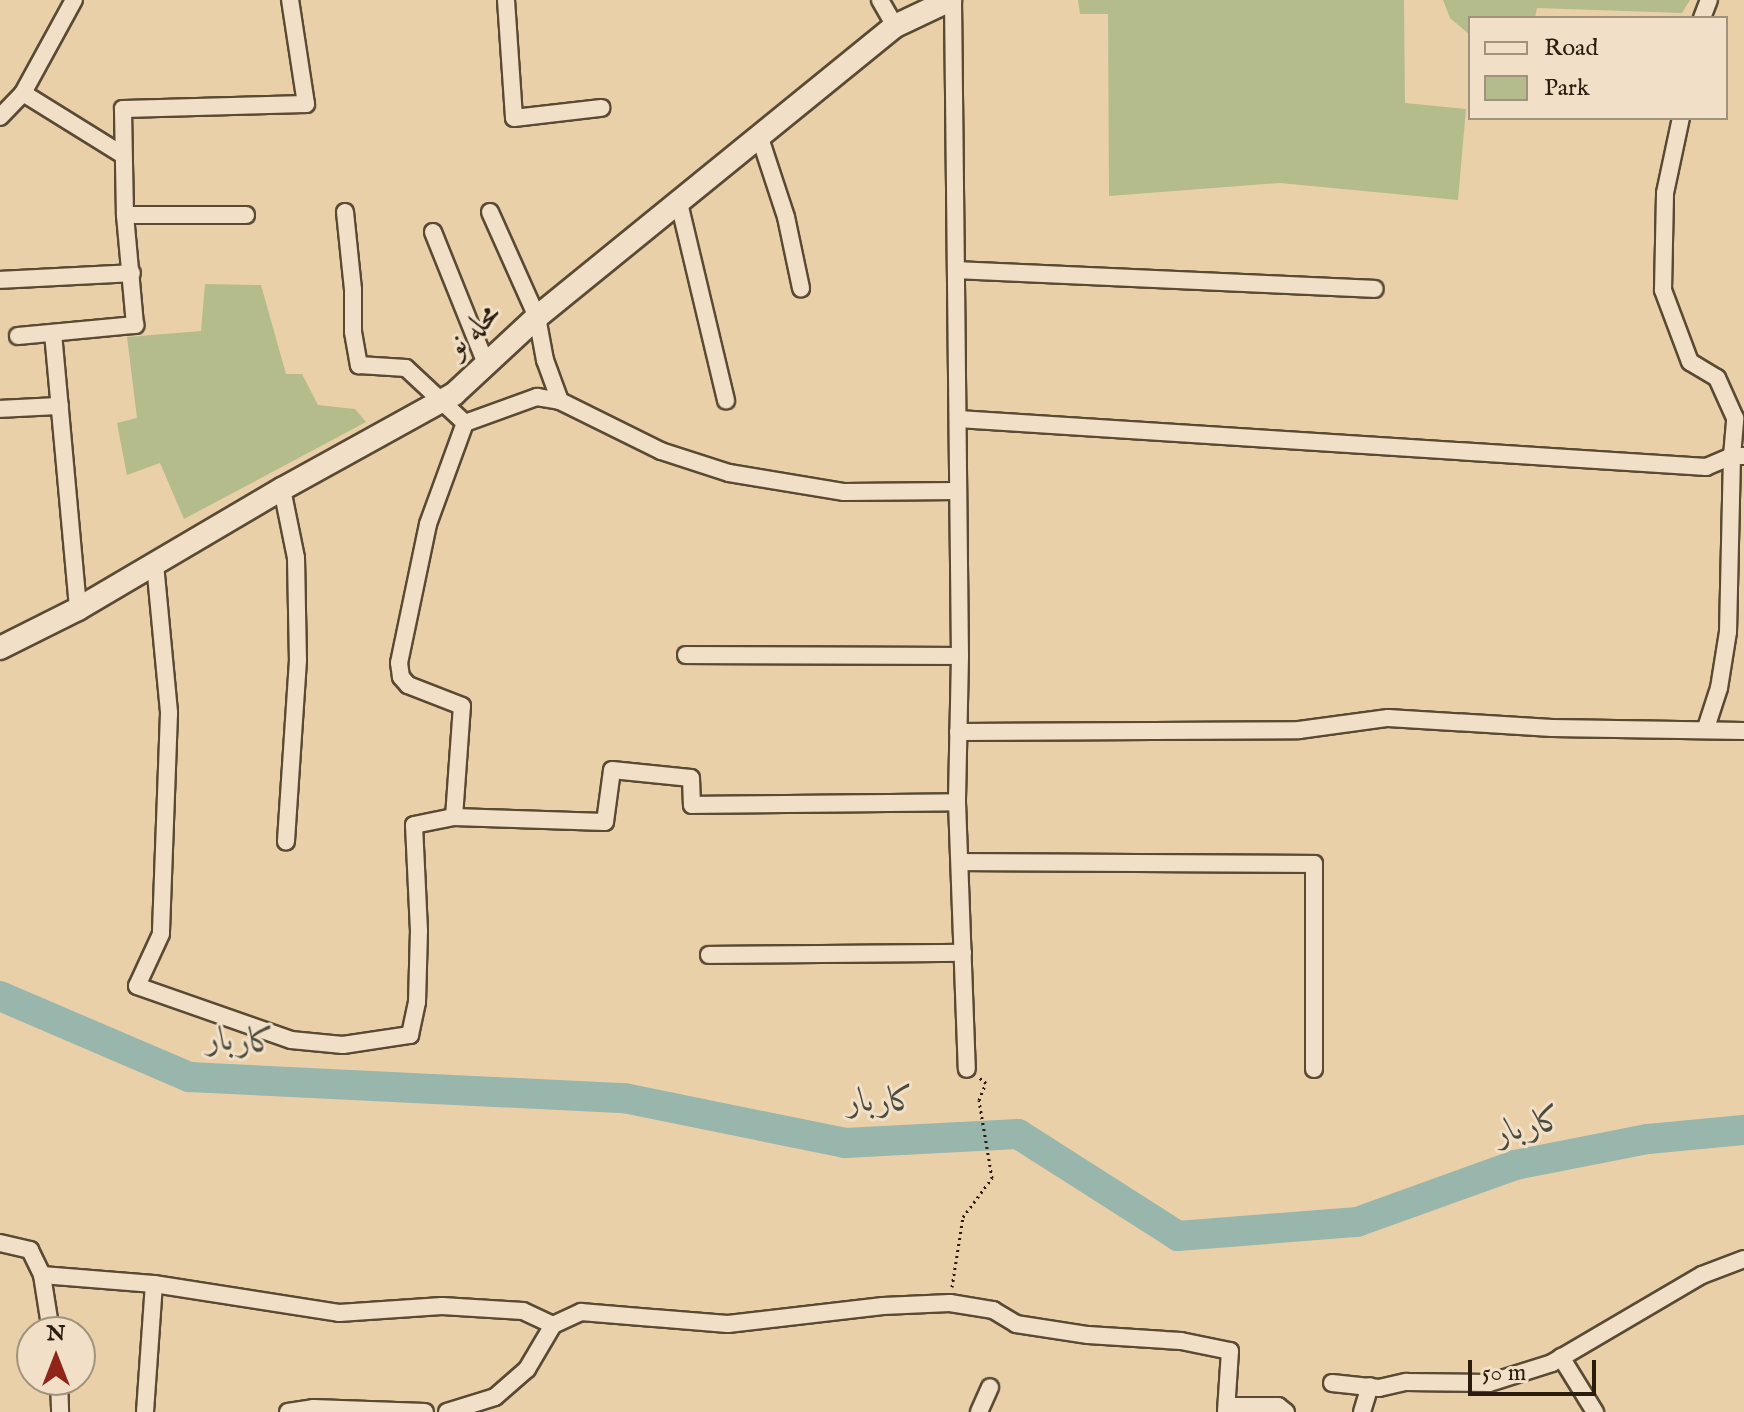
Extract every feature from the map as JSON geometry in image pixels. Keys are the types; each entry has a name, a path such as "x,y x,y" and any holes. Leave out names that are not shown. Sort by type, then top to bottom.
{"street":[{"path":"0,117 23,93 74,0"},
{"path":"18,336 135,325 125,215 123,109 306,104 290,0"},
{"path":"506,0 514,118 601,108"},
{"path":"880,0 895,26"},
{"path":"952,0 960,656 957,802 967,1069"},
{"name":"محله نو","path":"0,648 78,609 282,489 442,401 537,317 895,26 952,0"},
{"path":"23,93 123,155"},
{"path":"1681,120 1665,193 1663,290 1690,362 1717,378 1735,418 1738,456 1728,632 1719,688 1706,728"},
{"path":"760,138 786,217 801,288"},
{"path":"679,203 726,400"},
{"path":"345,212 353,290 353,332 359,365 406,368 465,423"},
{"path":"490,212 537,317 545,360 560,401"},
{"path":"125,215 246,215"},
{"path":"433,232 486,364"},
{"path":"957,270 1375,289"},
{"path":"0,280 132,273"},
{"path":"53,333 78,609"},
{"path":"465,423 537,397 560,401 661,451 729,473 844,492 958,491"},
{"path":"0,409 60,406"},
{"path":"958,419 1706,467 1738,456"},
{"path":"454,817 462,706 408,685 401,677 399,663 428,524 465,423"},
{"path":"282,489 296,558 298,660 286,842"},
{"path":"155,564 169,713 161,934 137,986 291,1040 343,1045 410,1035 417,1002 419,931 414,825 454,817 605,822 612,770 691,778 692,805 957,802"},
{"path":"686,655 960,656"},
{"path":"958,732 1299,730 1388,718 1552,728 1706,728 1744,731"},
{"path":"960,862 1314,864 1314,1069"},
{"path":"709,955 963,953"},
{"path":"0,1243 30,1250 42,1275 48,1316"},
{"path":"1332,1383 1379,1388 1406,1382 1489,1383 1561,1357 1702,1275 1744,1259"},
{"path":"42,1275 154,1284 339,1313 442,1306 523,1311 553,1325"},
{"path":"145,1412 154,1284"},
{"path":"447,1412 495,1397 527,1369 553,1325 581,1312 728,1324 883,1306 950,1303 993,1310 1016,1324 1088,1335 1181,1341 1230,1351 1229,1412"},
{"path":"1561,1357 1595,1412"},
{"path":"1362,1412 1370,1386"},
{"path":"979,1412 990,1387"},
{"path":"1229,1412 1234,1406 1278,1406 1286,1412"},
{"path":"288,1412 313,1408 425,1412"}],"path":[{"path":"950,1303 963,1217 992,1178 979,1100 986,1083 967,1069"}],"green space":[{"path":"1078,0 1404,0 1405,103 1466,109 1458,200 1280,183 1109,196 1108,14 1080,14"},
{"path":"1443,0 1690,0 1682,13 1537,8 1535,16 1468,16 1468,33 1450,18"},
{"path":"205,284 261,285 286,374 302,374 318,405 355,409 366,422 184,519 160,463 127,475 117,423 137,418 127,337 201,331"}],"waterway":[{"name":"کاربار","path":"0,996 189,1077 624,1098 845,1143 1018,1134 1178,1236 1357,1222 1515,1165 1648,1139 1744,1130"}]}
